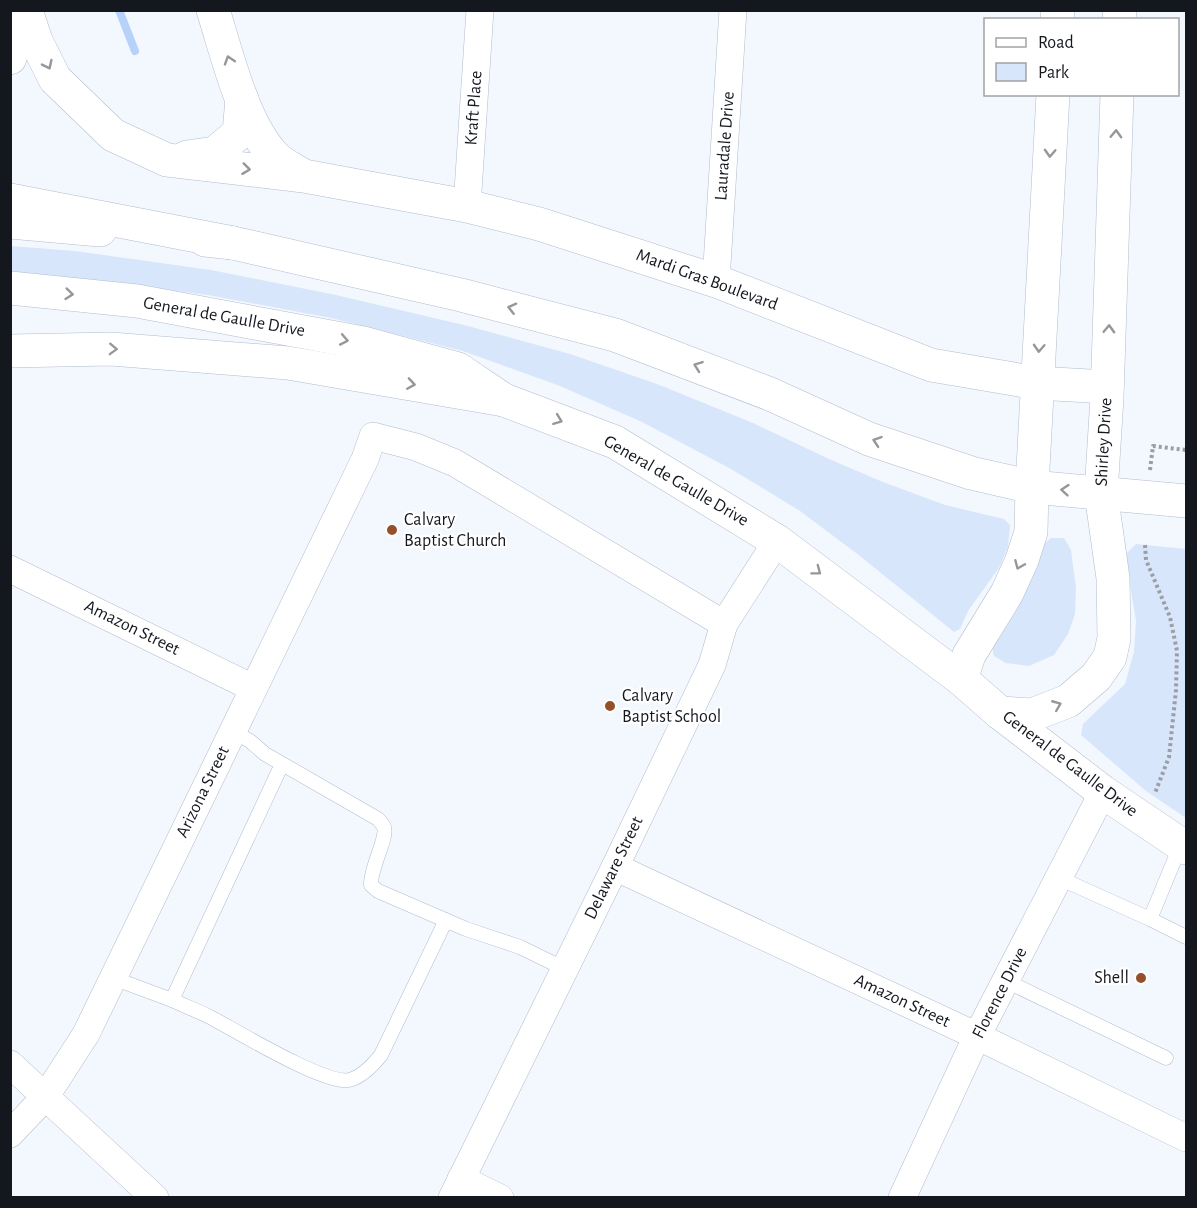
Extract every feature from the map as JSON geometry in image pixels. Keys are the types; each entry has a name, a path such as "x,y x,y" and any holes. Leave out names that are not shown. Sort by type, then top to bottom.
{"main road":[{"path":"10,58 13,47 11,10"},
{"name":"Mardi Gras Boulevard","path":"26,10 36,40 55,79 113,135 167,160 304,176 467,206 539,224 716,281 931,365 1038,383 1107,387"},
{"name":"Mardi Gras Boulevard","path":"213,10 242,99 259,137 276,158 304,176"},
{"path":"961,679 969,655 1007,592 1022,560 1031,532 1053,96"},
{"name":"Shirley Drive","path":"1000,713 1032,715 1068,700 1096,677 1110,657 1114,638 1113,578 1101,493 1117,96"},
{"path":"167,160 215,153 239,133 242,99"},
{"path":"10,200 233,243 461,295 615,334 770,394 869,439 971,473 1032,487 1186,501"},
{"path":"10,222 233,243"},
{"name":"General de Gaulle Drive","path":"10,288 137,301 363,343 458,369 504,400 615,442 777,541 961,679 1000,713 1103,792 1184,846"},
{"path":"12,351 111,349 288,363 504,400"}],"street":[{"name":"Kraft Place","path":"467,206 480,10"},
{"name":"Lauradale Drive","path":"716,281 733,10"},
{"name":"Arizona Street","path":"10,1134 46,1096 86,1034 365,459 373,436 416,447 455,463 724,624"},
{"name":"Delaware Street","path":"456,1188 615,867 712,664 724,624 777,541"},
{"name":"Amazon Street","path":"10,569 253,687"},
{"name":"Florence Drive","path":"902,1197 977,1036 1103,792"},
{"name":"Amazon Street","path":"615,867 977,1036 1186,1138"},
{"path":"10,1064 155,1197"},
{"path":"456,1188 500,1197"}],"lane":[{"path":"232,731 250,741 265,754 378,819 384,826 385,835 373,868 371,885 378,891 466,930 520,947 565,969"},
{"path":"172,1000 282,764"},
{"path":"1150,919 1184,846"},
{"path":"1059,878 1186,937"},
{"path":"113,978 207,1015 300,1066 335,1079 348,1080 368,1070 381,1055 446,920"},
{"path":"1006,981 1166,1058"}],"path":[{"path":"1147,497 1153,446 1186,450"},
{"path":"1145,545 1146,560 1170,617 1177,651 1176,690 1169,757 1155,793"}],"green space":[{"path":"10,246 75,251 211,270 336,295 468,326 570,354 657,384 753,423 883,482 945,505 1004,519 1010,525 1008,547 999,568 968,611 960,629 954,632 800,511 731,469 642,422 560,386 463,351 331,318 208,295 74,278 11,274"},
{"path":"1051,538 1064,538 1071,550 1076,588 1075,614 1068,634 1054,655 1029,666 1006,663 994,656 991,643 1040,547"},
{"path":"1136,544 1186,549 1186,818 1146,791 1081,735 1083,724 1125,684 1134,652 1136,621 1125,555"}],"waterway":[{"path":"119,10 135,51"}],"place":[{"name":"Calvary Baptist Church","path":"392,530"},
{"name":"Calvary Baptist School","path":"610,706"},
{"name":"Shell","path":"1141,978"}]}
